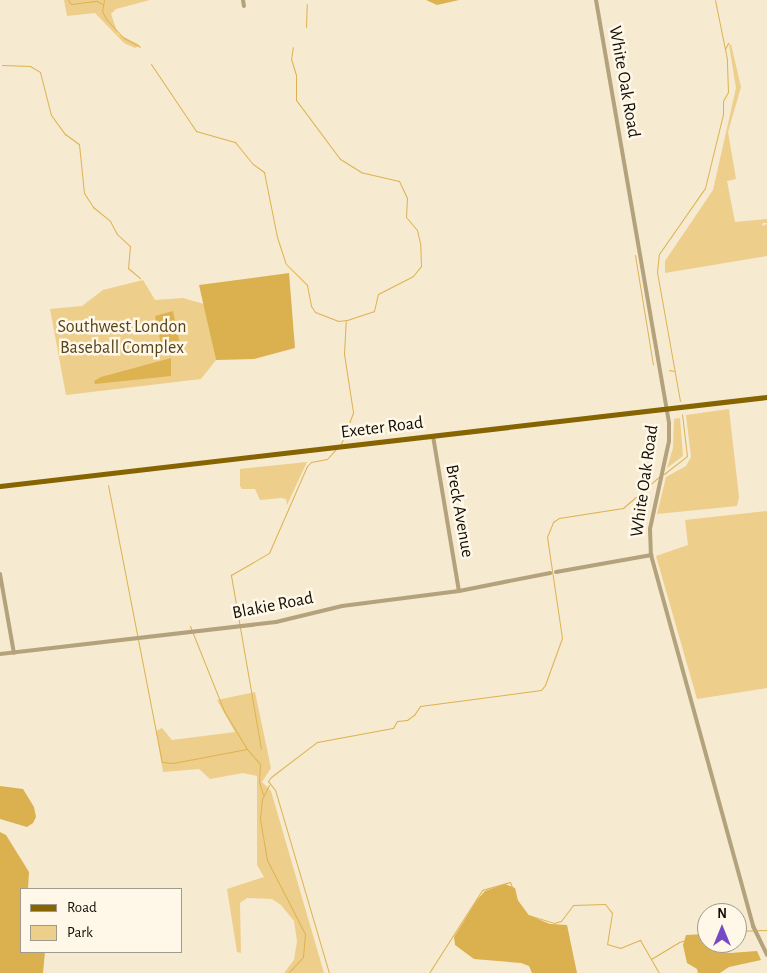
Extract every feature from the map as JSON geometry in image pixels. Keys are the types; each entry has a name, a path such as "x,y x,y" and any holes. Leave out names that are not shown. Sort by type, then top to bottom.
{"main road":[{"name":"Exeter Road","path":"0,486 767,397"}],"street":[{"path":"243,0 244,6"},
{"name":"White Oak Road","path":"596,0 667,408 669,441 650,529 650,555 753,926 767,955"},
{"name":"Breck Avenue","path":"432,436 459,591"},
{"path":"556,572 650,555"},
{"name":"Blakie Road","path":"0,654 276,622 342,606 459,591 550,573"},
{"path":"0,574 14,653"}],"green space":[{"path":"64,0 150,0 116,9 111,14 118,34 140,45 135,48 124,43 95,13 67,16"},
{"path":"731,44 741,87 728,132 736,179 727,181 735,222 767,219 767,223 763,223 762,226 767,224 767,256 665,273 665,261 713,190 736,88 729,45"},
{"name":"Southwest London Baseball Complex","path":"143,280 155,300 183,298 204,304 216,360 201,379 66,395 50,309 82,306 103,290"},
{"path":"729,409 739,497 737,506 657,514 666,477 686,466 691,457 686,415"},
{"path":"680,418 683,456 667,468 673,448 674,419"},
{"path":"307,462 287,505 286,499 281,498 260,500 255,489 242,489 240,486 240,469"},
{"path":"767,511 767,688 697,699 656,556 688,545 685,520"},
{"path":"255,692 271,768 262,782 271,791 324,973 284,973 294,960 297,941 294,921 281,905 272,899 247,898 240,903 241,953 237,952 227,889 264,877 257,865 257,776 243,773 210,779 199,769 163,772 156,731 162,728 172,740 235,732 217,700"}],"shaded area":[{"path":"426,0 459,0 437,5"},
{"path":"289,273 295,348 254,359 216,360 199,285"},
{"path":"173,311 181,349 180,352 163,354 155,316"},
{"path":"171,358 171,376 95,384 94,381 101,377"},
{"path":"0,786 23,789 34,807 36,817 33,823 27,827 0,819"},
{"path":"0,832 6,835 29,872 28,888 20,888 20,953 45,953 43,973 0,973"},
{"path":"505,884 515,888 518,901 528,915 550,924 567,925 577,973 532,973 529,966 521,963 474,959 455,945 454,937 477,900 485,891"},
{"path":"697,934 697,953 747,953 757,951 761,960 729,967 720,973 698,973 697,969 687,963 683,945 686,935"}],"waterway":[{"path":"68,0 71,4 97,1 102,4"},
{"path":"104,0 102,11 106,19 124,38 140,47"},
{"path":"680,401 657,272 659,254 705,188 723,114 723,101 728,92 727,59 715,0"},
{"path":"306,27 307,4"},
{"path":"725,49 728,43"},
{"path":"151,64 196,131 235,142 253,164 264,172 277,237 286,264 307,285 311,306 315,312 338,321 347,320 374,311 378,294 413,276 421,266 420,243 417,230 406,217 407,198 399,181 361,172 340,159 296,100 296,75 291,59 293,47"},
{"path":"2,65 30,66 40,72 51,115 65,134 79,144 84,193 93,207 110,221 117,234 130,246 128,268 140,278"},
{"path":"635,255 653,365"},
{"path":"341,444 353,412 344,354 346,321"},
{"path":"669,370 674,371"},
{"path":"664,474 687,456 682,414"},
{"path":"261,749 231,575 269,553 307,466 311,462 327,459 337,448"},
{"path":"329,973 275,790 268,781 317,742 393,728 397,721 407,720 414,715 420,706 541,690 545,685 562,638 547,537 553,522 559,518 623,508 660,476"},
{"path":"108,485 162,762 173,763 247,749"},
{"path":"190,626 224,711 247,749 260,764 259,782 263,794"},
{"path":"269,785 262,799 260,819 267,860 305,934 303,957 288,973"},
{"path":"429,973 482,890 510,882 517,900 528,915 554,923 561,921 573,905 605,904 612,913 607,944 620,948 640,940 659,973"},
{"path":"747,931 767,930"},
{"path":"651,959 679,942 697,937"},
{"path":"704,973 716,973"}]}
